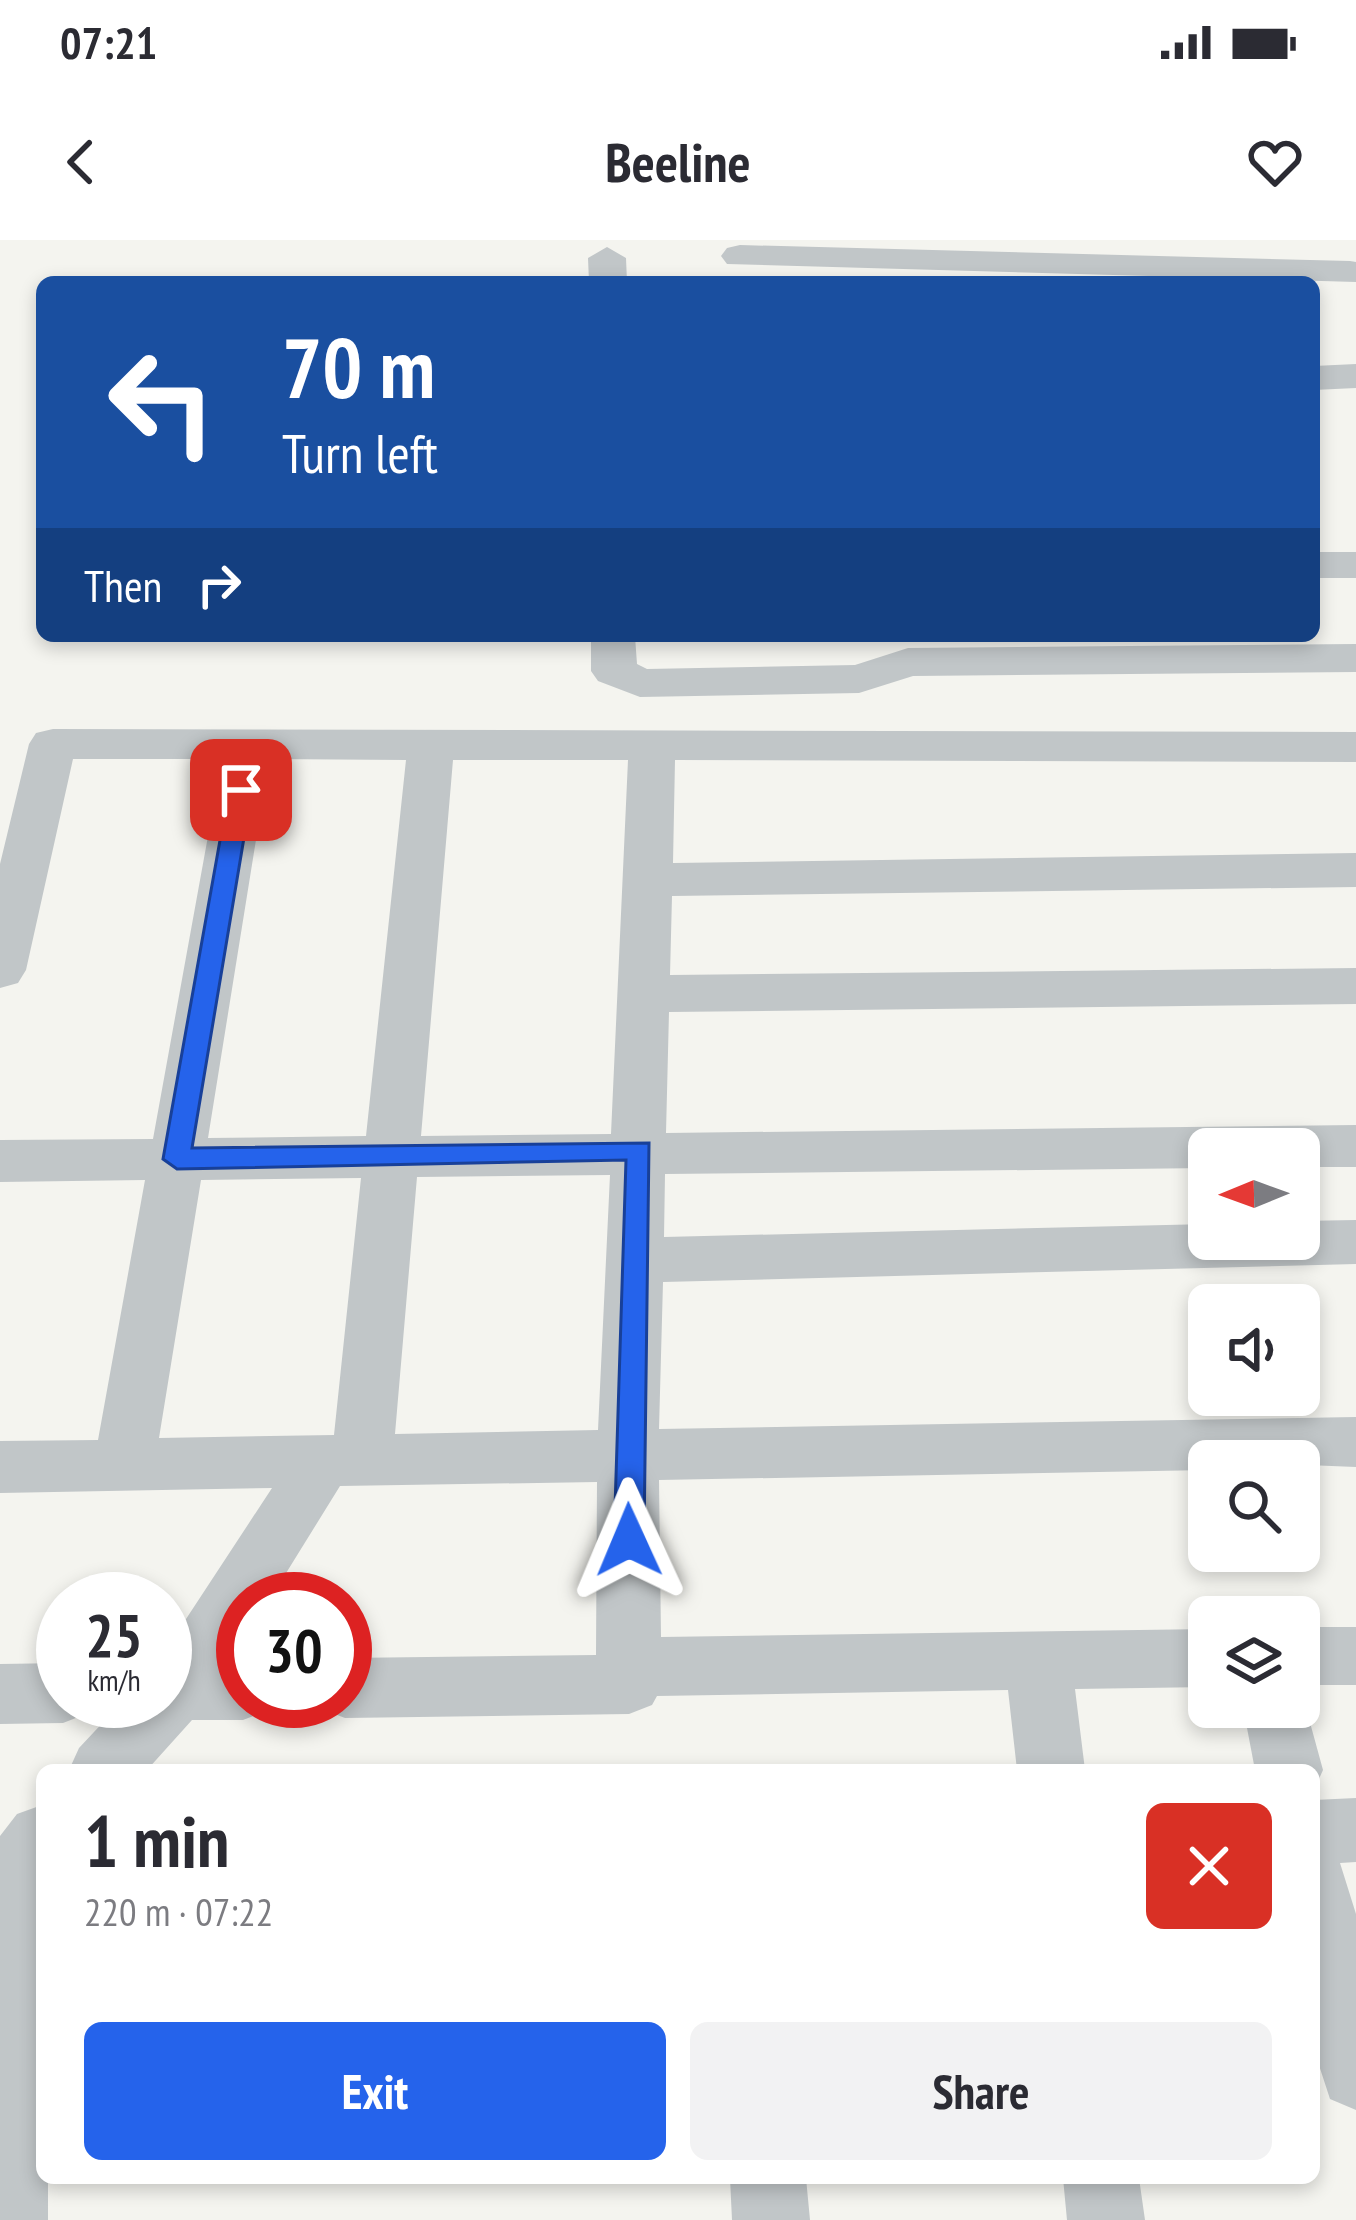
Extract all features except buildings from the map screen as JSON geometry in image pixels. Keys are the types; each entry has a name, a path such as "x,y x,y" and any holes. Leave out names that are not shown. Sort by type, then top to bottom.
{"street":[{"path":"740,259 988,273 1172,264 1349,272"},
{"path":"1320,378 1356,376"},
{"path":"1320,565 1356,565"},
{"path":"614,642 614,671 640,683 859,680 916,649 1356,658"},
{"path":"0,970 53,744 1356,747"},
{"path":"124,1465 248,745"},
{"path":"192,1662 342,1461 391,1154 431,745"},
{"path":"372,1688 629,1684 628,1456 652,746"},
{"path":"649,880 1356,870"},
{"path":"646,994 1356,986"},
{"path":"0,1161 640,1150 1356,1146"},
{"path":"635,1260 1356,1242"},
{"path":"0,1467 1356,1442"},
{"path":"1320,1656 1356,1655"},
{"path":"631,1667 1188,1658"},
{"path":"1038,1660 1050,1764"},
{"path":"0,1694 36,1693"},
{"path":"108,1764 139,1728"},
{"path":"1280,1728 1288,1764"},
{"path":"1320,1832 1356,1830"},
{"path":"9,2220 26,2133 13,1874 36,1844"},
{"path":"1320,1913 1356,2073"},
{"path":"768,2184 771,2220"},
{"path":"1102,2184 1106,2220"}],"route":[{"path":"241,790 177,1159 640,1150 629,1540"}]}
